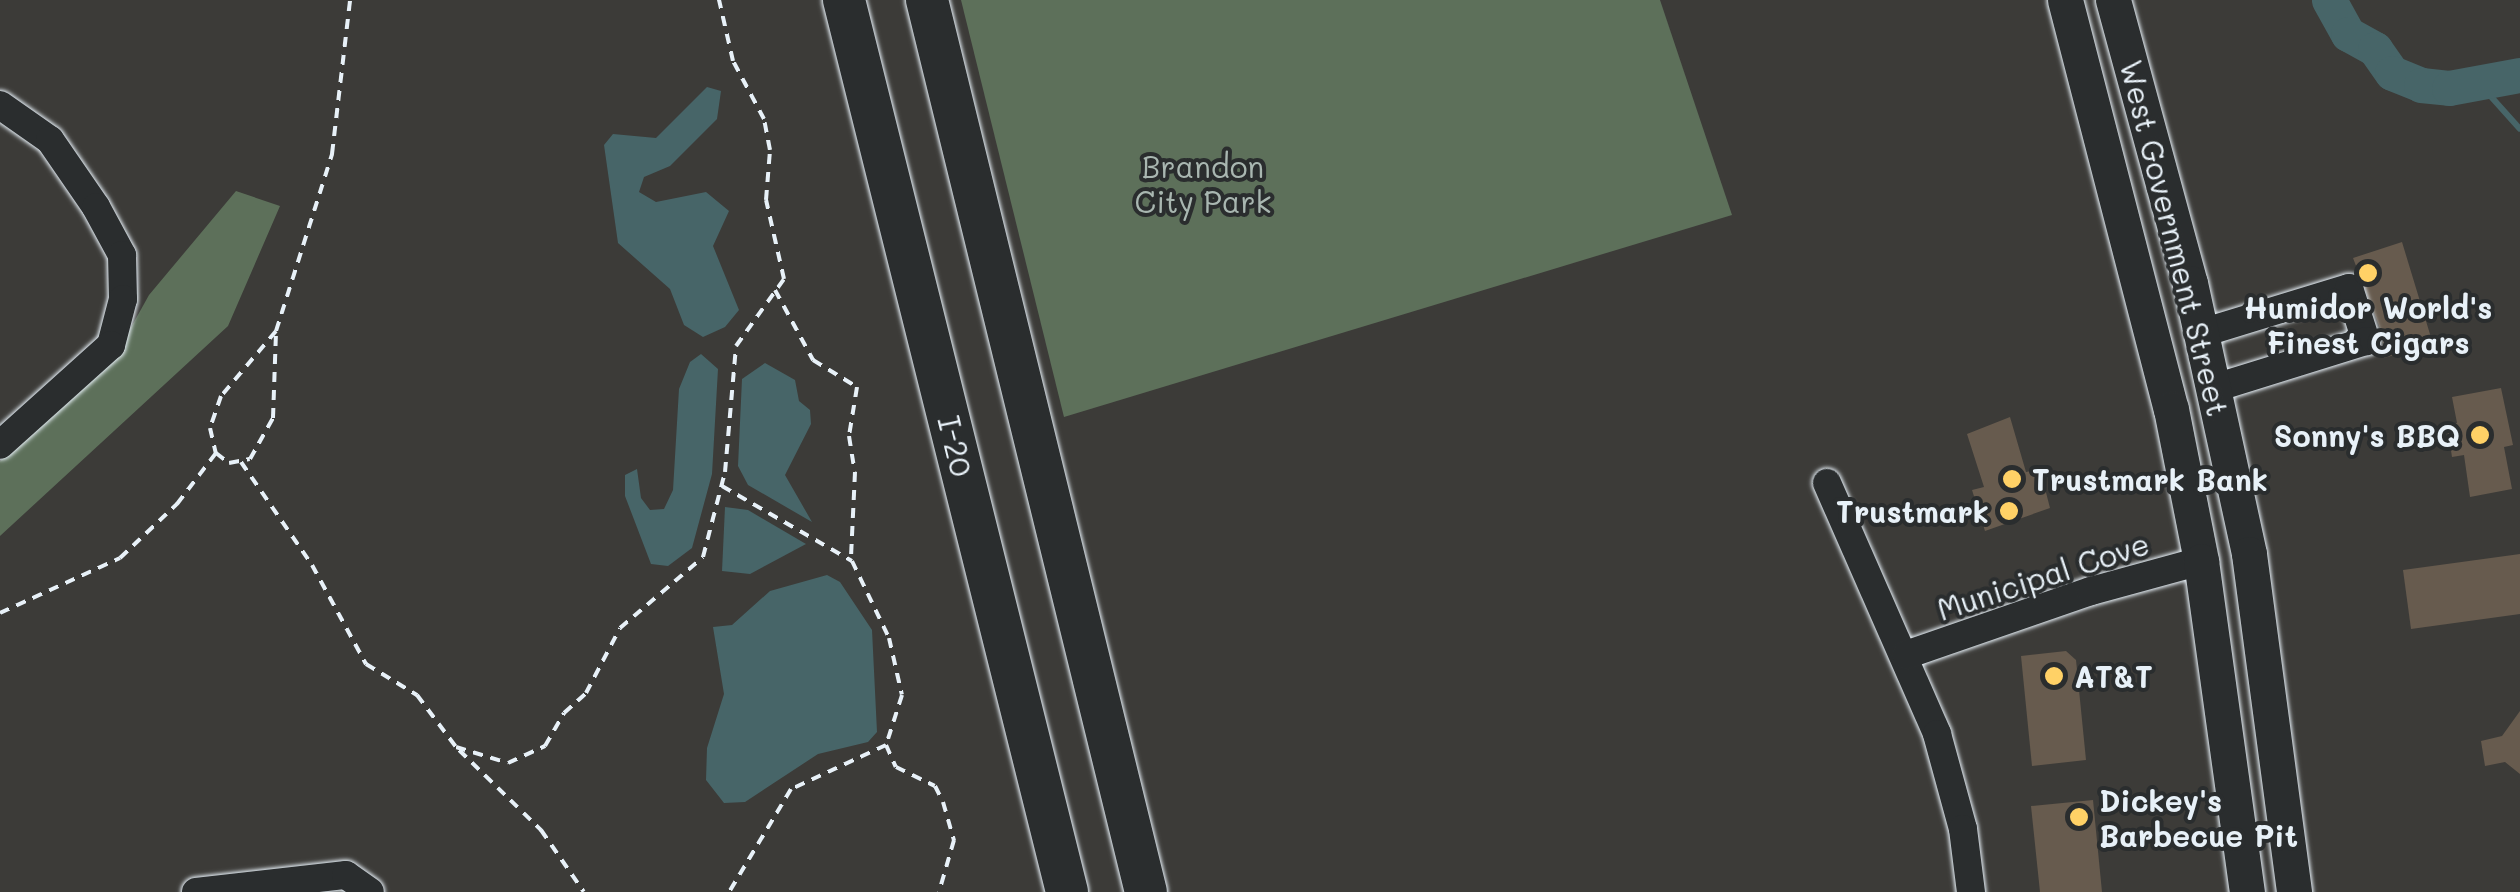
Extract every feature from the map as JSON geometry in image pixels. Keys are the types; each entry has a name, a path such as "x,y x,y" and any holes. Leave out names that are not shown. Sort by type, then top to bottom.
{"highway":[{"name":"I-20","path":"844,0 1066,892"},
{"path":"927,0 1146,892"}],"main road":[{"name":"West Government Street","path":"2065,0 2139,270 2201,562 2245,887"},
{"name":"West Government Street","path":"2112,0 2202,333 2250,554 2294,892"},
{"path":"2201,562 2250,554"}],"street":[{"path":"0,105 50,140 96,207 122,255 123,299 110,345 0,445"},
{"path":"2202,333 2350,288 2366,341 2215,388"},
{"path":"1827,483 1906,656 1953,784 1971,892"},
{"name":"Municipal Cove","path":"1906,656 2091,591 2201,562"},
{"path":"196,892 346,875 370,892"}],"path":[{"path":"276,331 221,396 210,428 216,453 229,463 240,462 263,445 273,418 276,331 332,154 350,0"},
{"path":"456,746 508,763 546,746 564,713 586,693 620,628 702,557 721,485 736,346 784,280 766,200 767,134 733,61 719,0"},
{"path":"729,892 791,789 886,745 898,721 899,671 852,561 855,472 849,436 857,388 814,360 775,290"},
{"path":"0,613 120,558 177,504 216,453"},
{"path":"240,462 312,566 366,664 416,695 472,769 541,830 584,892"},
{"path":"721,485 852,561"},
{"path":"886,745 896,768 935,786 943,802 954,840 939,892"}],"green space":[{"name":"Brandon City Park","path":"961,0 1660,0 1732,215 1064,417"},
{"path":"236,191 280,206 228,326 0,536 0,461 119,349 149,295"}],"water":[{"path":"707,87 721,91 717,119 670,166 644,177 639,192 656,202 706,192 729,211 713,246 739,310 725,327 703,337 684,325 670,289 618,243 604,145 613,134 656,138"},
{"path":"701,354 718,369 712,474 692,548 668,566 651,564 625,496 625,475 637,469 641,498 650,510 664,509 673,490 679,389 690,362"},
{"path":"765,363 795,380 799,401 810,410 811,424 785,475 812,522 748,485 738,466 742,379"},
{"path":"725,507 748,510 806,544 750,574 722,571"},
{"path":"827,575 840,582 872,630 877,732 868,742 818,754 745,802 724,803 706,780 707,748 724,694 713,627 732,625 770,591"}],"building":[{"path":"2402,242 2433,344 2384,358 2383,336 2353,258"},
{"name":"Sonny's BBQ","path":"2501,388 2513,445 2504,447 2512,489 2470,497 2464,455 2452,457 2447,425 2457,423 2452,397"},
{"name":"Trustmark Bank","path":"2010,417 2026,472 2040,469 2050,508 1985,531 1972,490 1984,487 1967,434"},
{"path":"2520,554 2520,614 2411,629 2403,570"},
{"path":"2066,651 2076,660 2086,760 2032,766 2021,656"},
{"path":"2520,711 2520,774 2505,762 2485,766 2481,741 2502,736"},
{"path":"2093,800 2102,892 2040,892 2031,806"}],"waterway":[{"path":"2329,0 2348,34 2375,49 2392,73 2421,85 2449,88 2520,75"},
{"path":"2477,81 2520,129"}],"place":[{"name":"Humidor World's Finest Cigars","path":"2368,273"},
{"name":"Sonny's BBQ","path":"2480,435"},
{"name":"Trustmark Bank","path":"2012,479"},
{"name":"Trustmark","path":"2009,511"},
{"name":"AT&T","path":"2054,676"},
{"name":"Dickey's Barbecue Pit","path":"2079,817"}]}
